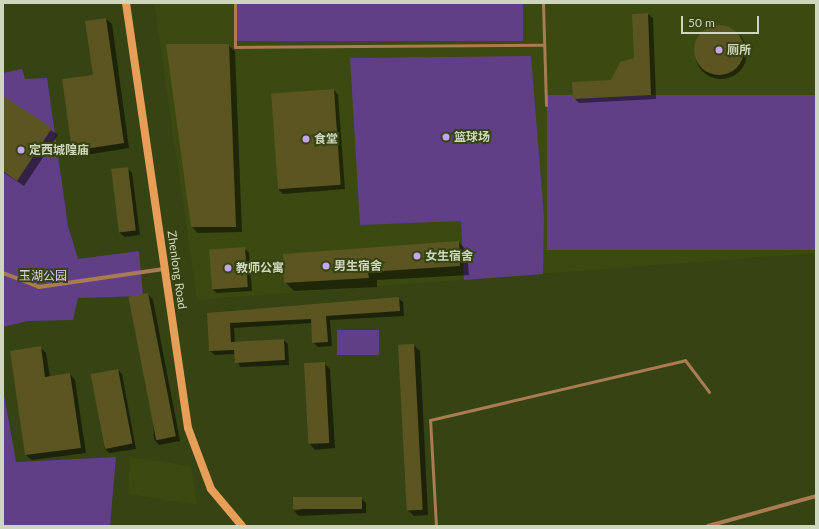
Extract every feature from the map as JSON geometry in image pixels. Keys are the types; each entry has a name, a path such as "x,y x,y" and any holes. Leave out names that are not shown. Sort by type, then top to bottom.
{"main road":[{"name":"Zhenlong Road","path":"126,3 188,428 211,489 239,525"}],"street":[{"path":"3,273 39,287 164,269"},
{"path":"708,526 816,496"}],"lane":[{"path":"236,3 235,47 544,45"},
{"path":"544,3 546,105"},
{"path":"436,526 430,420 685,360 709,392"}],"shaded area":[{"path":"154,3 816,3 816,253 197,300"},
{"path":"130,457 191,466 197,505 128,494"}],"green space":[{"path":"235,3 523,3 523,41 235,41"},
{"name":"篮球场","path":"531,56 544,217 543,274 464,280 461,221 360,225 350,58"},
{"name":"玉湖公园","path":"22,69 25,79 47,78 68,226 78,259 139,251 143,296 78,298 73,320 28,321 3,327 3,73"},
{"path":"547,95 816,95 816,250 547,250"},
{"path":"337,330 379,330 379,355 337,355"},
{"path":"3,389 16,462 116,457 110,526 3,526"}],"building":[{"path":"648,13 651,95 573,99 572,82 611,80 620,62 634,58 632,14"},
{"path":"106,18 124,143 72,151 62,79 93,75 85,21"},
{"name":"厕所","path":"714,25 724,25 737,32 744,45 744,55 737,68 724,75 714,75 705,71 698,64 694,55 694,45 698,36 705,29"},
{"path":"166,44 229,44 236,227 191,227"},
{"name":"食堂","path":"334,89 341,185 278,189 271,93"},
{"name":"定西城隍庙","path":"3,96 52,128 17,181 3,171"},
{"path":"128,167 136,231 119,233 111,169"},
{"path":"459,241 460,266 368,272 369,278 284,283 283,254"},
{"name":"教师公寓","path":"245,247 248,287 212,289 209,250"},
{"path":"148,293 176,436 156,440 128,297"},
{"path":"399,297 400,311 326,316 328,342 312,343 311,319 230,323 231,342 284,339 285,360 235,363 234,350 209,351 207,313"},
{"path":"414,344 423,510 407,511 398,345"},
{"path":"41,346 45,377 70,373 81,448 25,455 10,351"},
{"path":"325,362 329,443 308,444 304,363"},
{"path":"118,369 133,444 105,449 91,374"},
{"path":"293,497 362,497 362,509 293,509"}],"place":[{"name":"厕所","path":"719,50"},
{"name":"篮球场","path":"446,137"},
{"name":"食堂","path":"306,139"},
{"name":"定西城隍庙","path":"21,150"},
{"name":"女生宿舍","path":"417,256"},
{"name":"男生宿舍","path":"326,266"},
{"name":"教师公寓","path":"228,268"}]}
